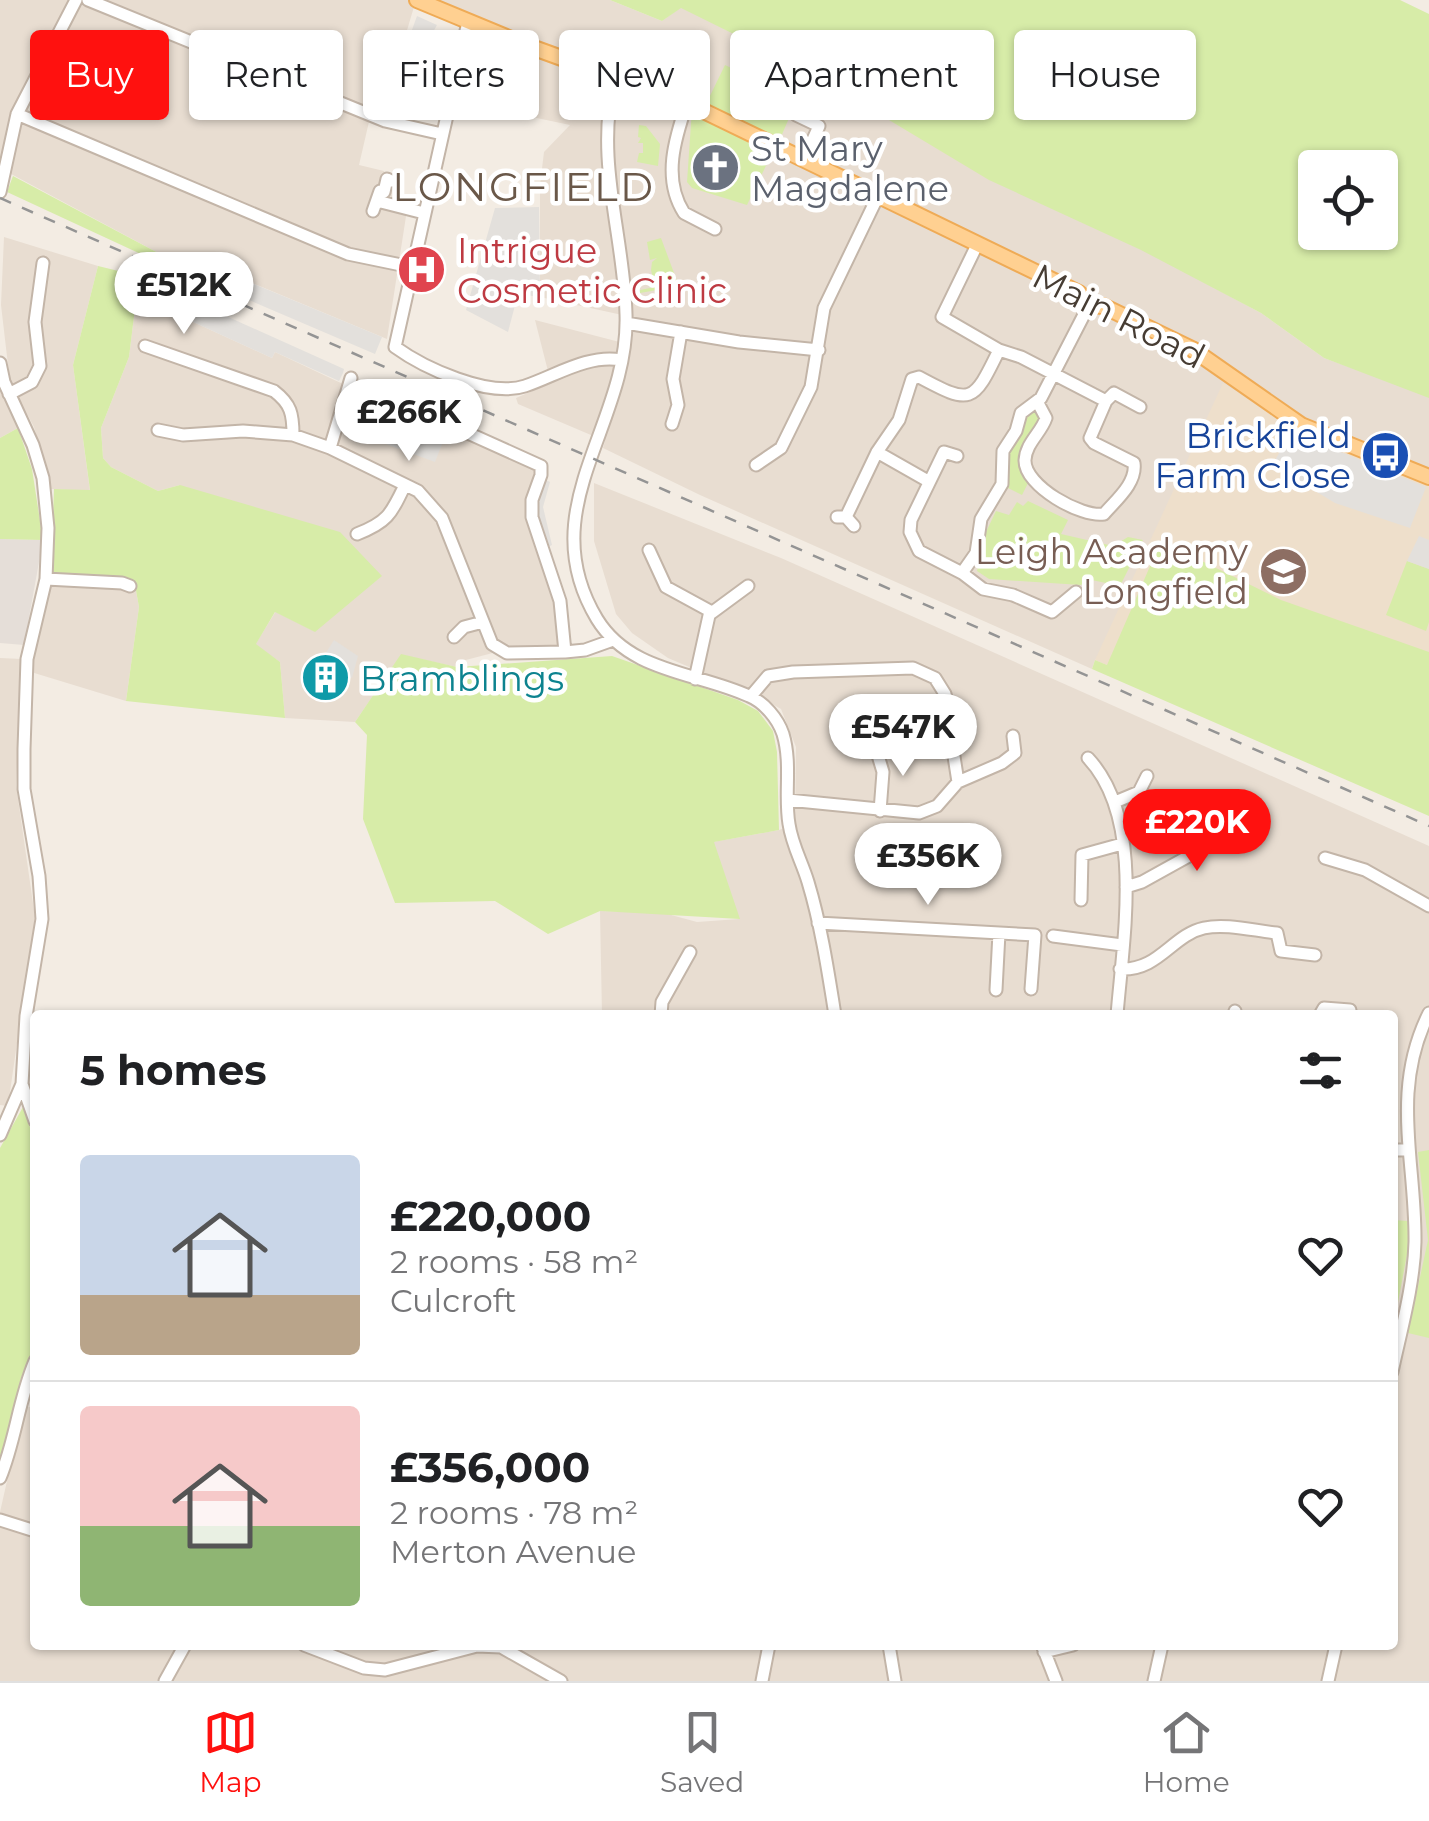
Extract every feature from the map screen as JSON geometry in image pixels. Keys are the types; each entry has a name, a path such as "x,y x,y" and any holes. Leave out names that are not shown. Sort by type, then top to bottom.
{"main road":[{"name":"Main Road","path":"418,0 559,56"},
{"name":"Main Road","path":"710,114 1079,292 1089,304 1103,306 1192,349 1302,425 1429,476"}],"street":[{"path":"0,192 10,121 76,0"},
{"path":"88,0 378,119 442,134"},
{"path":"468,22 394,344 400,351 453,376 493,390 509,390 593,361 622,360"},
{"path":"609,120 607,159 626,323 610,407 580,486 572,534 575,565 584,595 613,640 631,654 751,696 770,712 782,731 793,844 808,881 834,1010"},
{"path":"681,120 674,142 674,186 684,213 714,229"},
{"path":"804,160 819,126 806,120"},
{"path":"10,121 348,254 411,268"},
{"path":"391,180 384,192 380,191 375,206 424,213"},
{"path":"772,473 762,462 781,448 811,387 826,302 878,196"},
{"path":"978,245 942,317 1106,401"},
{"path":"9,394 32,382 40,366 35,322 43,263"},
{"path":"962,573 976,553 981,519 1002,484 1003,450 1016,431 1020,413 1038,402 1089,304"},
{"path":"626,323 734,342 818,350"},
{"path":"672,425 678,405 673,377 681,332"},
{"path":"145,346 274,391 288,401 294,434"},
{"path":"845,520 877,452 900,420 912,379 919,377 956,397 967,396 978,390 1000,350"},
{"path":"0,363 43,478 48,528 46,579 28,659 24,789 42,919 26,1016 22,1084 0,1134"},
{"path":"330,448 351,378"},
{"path":"1038,402 1046,419 1027,450 1027,472 1040,489 1093,516 1104,514 1136,470 1134,463 1090,438 1106,401 1114,393 1140,407"},
{"path":"450,424 540,466 542,474 532,498 532,517 561,602 565,652"},
{"path":"158,430 183,435 243,431 294,434 418,491 442,518 492,644 507,653 586,650 613,640"},
{"path":"877,452 928,482"},
{"path":"957,456 944,452 911,520 910,532 919,550 983,589 1013,595 1052,612 1076,592"},
{"path":"357,534 379,525 391,514 405,485"},
{"path":"654,555 666,588 707,608 710,614 695,679"},
{"path":"46,579 122,582 130,586"},
{"path":"710,614 748,586"},
{"path":"454,637 464,626 483,622"},
{"path":"751,696 768,676 912,668 935,678 945,694 949,712"},
{"path":"788,800 919,813 937,806 958,782 1002,763 1015,753 1014,736"},
{"path":"954,750 958,782"},
{"path":"877,752 883,772 880,811"},
{"path":"1088,758 1104,778 1115,802 1122,844 1126,887 1116,1010"},
{"path":"1115,802 1138,792 1147,776"},
{"path":"1126,887 1252,821"},
{"path":"1081,900 1082,854 1122,844"},
{"path":"1325,858 1365,870 1429,906"},
{"path":"818,922 1035,935 1031,990"},
{"path":"1120,969 1138,970 1200,928 1214,926 1277,933 1280,951 1314,955"},
{"path":"996,990 999,933"},
{"path":"1054,936 1122,945"},
{"path":"661,1010 690,952"},
{"path":"1323,1010 1350,1010"},
{"path":"1398,1327 1415,1247 1405,1100 1411,1062 1426,1033 1429,1014"},
{"path":"22,1084 30,1107"},
{"path":"1398,1150 1409,1150"},
{"path":"0,1478 30,1374"},
{"path":"0,1520 30,1529"},
{"path":"165,1681 182,1650"},
{"path":"317,1650 364,1668 385,1670 462,1650"},
{"path":"506,1650 562,1681"},
{"path":"762,1681 768,1650"},
{"path":"890,1650 895,1681"},
{"path":"1044,1650 1056,1681"},
{"path":"1154,1681 1161,1650"},
{"path":"1328,1681 1335,1650"}],"shaded area":[{"path":"0,0 416,0 407,30 363,30 363,120 369,120 359,165 384,171 383,183 409,197 387,339 194,259 162,255 0,168"},
{"path":"436,0 610,0 662,21 681,7 730,31 730,120 902,120 1261,313 1324,358 1429,396 1429,472 1319,429 1095,660 1092,669 700,495 603,448 605,441 518,404 516,398 551,383 535,320 631,345 636,318 540,297 540,185 544,152 570,125 539,118 539,30 507,30"},
{"path":"417,16 437,25 434,30 412,30"},
{"path":"539,207 540,297 518,294 508,332 466,310 495,208"},
{"path":"4,237 98,266 73,365 90,491 51,489 34,427 10,382 1,305"},
{"path":"194,259 382,337 375,354 188,274"},
{"path":"139,276 185,298 178,315 272,358 275,352 343,384 347,379 365,386 350,430 449,427 537,467 526,508 535,547 554,596 558,647 508,649 462,661 457,667 401,655 355,722 285,718 280,662 255,645 276,611 180,485 158,491 111,467 103,458 101,428 129,357"},
{"path":"188,299 344,369 339,381 275,352 272,358 180,316"},
{"path":"0,382 18,428 0,438"},
{"name":"Leigh Academy Longfield","path":"1223,383 1310,436 1429,482 1429,806 1095,660"},
{"path":"366,384 452,419 435,462 350,431"},
{"path":"1292,432 1426,487 1410,528 1335,503 1272,465"},
{"path":"544,479 550,482 543,507 552,545 546,548 535,506"},
{"path":"594,483 781,558 1429,846 1429,1681 0,1681 0,1512 24,1406 30,1407 30,1650 1398,1650 1398,1010 602,1010 600,911 660,912 697,922 739,919 713,842 795,824 796,747 781,709 668,658 632,633 616,614 594,541"},
{"path":"1419,536 1429,540 1429,569 1407,561"},
{"path":"0,539 43,540 24,645 0,643"},
{"path":"51,574 135,585 139,607 126,701 31,672"},
{"path":"334,640 358,656 352,678 322,659"},
{"path":"0,658 22,659 16,785 35,917 8,1106 0,1105"}],"green space":[{"path":"610,0 1400,0 1429,14 1429,398 1324,358 1261,313 1141,250 989,180 889,120 994,120 994,30 730,32 681,8 662,21"},
{"path":"725,65 730,67 730,115 710,106 710,96"},
{"path":"710,118 774,149 747,205 692,188 687,182 691,120"},
{"path":"740,120 788,120 780,139"},
{"path":"639,125 646,126 660,144 658,166 637,162 639,153 643,153 643,143 638,143"},
{"path":"13,176 162,255 176,257 171,268 7,192"},
{"path":"661,238 677,281 674,287 640,293 655,287 651,270 657,258 650,260 647,242"},
{"path":"98,266 139,276 129,357 101,428 103,458 111,467 158,491 180,485 340,532 382,576 315,632 275,612 256,644 280,662 285,718 126,701 139,607 135,585 51,574 54,489 90,490 73,365"},
{"path":"1037,408 1043,413 1028,442 1029,481 1022,495 1004,486 1006,455 1025,412"},
{"path":"18,428 32,469 43,540 0,539 0,438"},
{"path":"1028,501 1068,520 1061,534 1113,546 1128,537 1143,540 1120,586 1087,579 1081,585 989,579 977,571 985,534 996,511 1009,515 1017,502 1023,506"},
{"path":"1161,541 1281,600 1429,652 1429,816 1092,669 1095,660 1107,665"},
{"path":"1407,561 1429,569 1426,631 1386,615"},
{"path":"401,654 457,667 612,656 738,700 758,711 773,731 777,752 779,830 714,842 740,919 600,911 548,934 495,901 395,903 363,819 367,735 355,722"},
{"path":"23,1107 30,1127 30,1356 0,1465 0,1148"},
{"path":"1429,1150 1429,1338 1408,1333 1428,1240 1418,1152"},
{"path":"1398,1220 1408,1221 1408,1249 1398,1302"}],"railway":[{"path":"0,198 1429,826"}],"place":[{"name":"St Mary Magdalene","path":"716,168"},
{"name":"Intrigue Cosmetic Clinic","path":"422,270"},
{"name":"Brickfield Farm Close","path":"1386,455"},
{"name":"Leigh Academy Longfield","path":"1283,571"},
{"name":"Bramblings","path":"325,678"}],"district":[{"name":"LONGFIELD","path":"524,186"}]}
